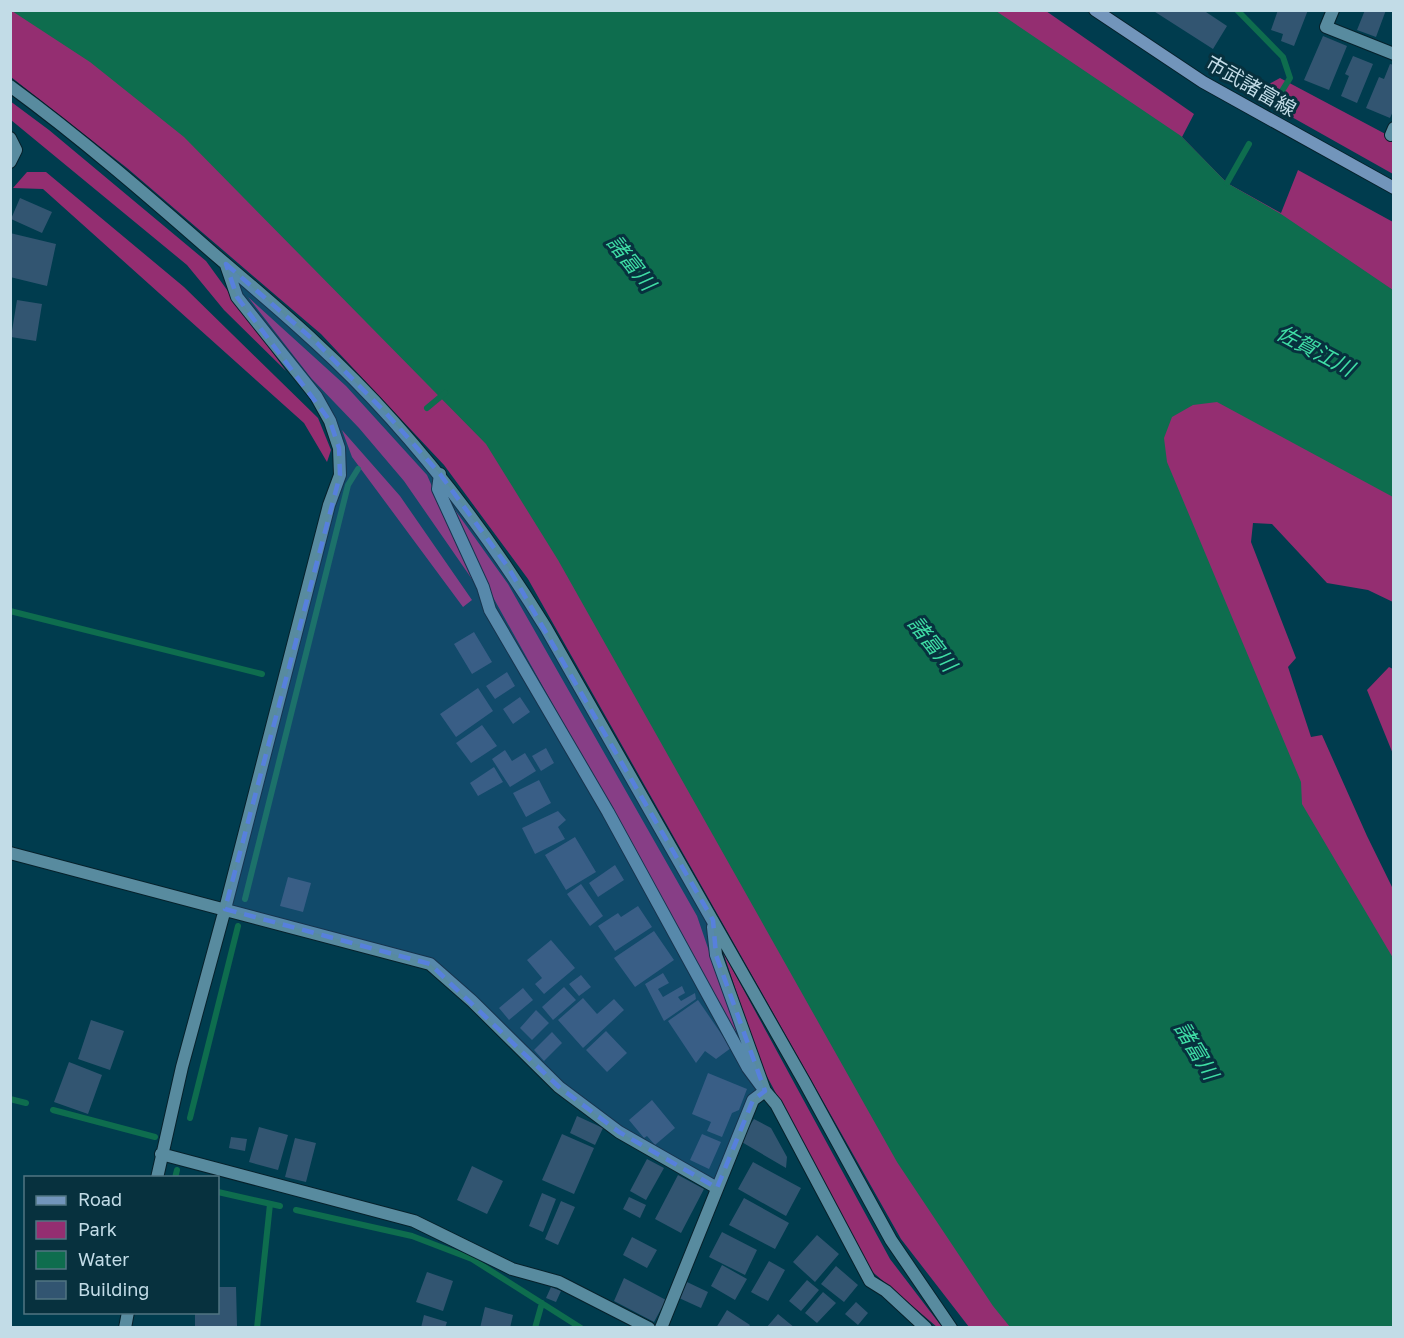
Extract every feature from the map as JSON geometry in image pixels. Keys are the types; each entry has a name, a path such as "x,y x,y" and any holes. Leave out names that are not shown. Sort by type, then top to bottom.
{"main road":[{"name":"市武諸富線","path":"1095,10 1203,82 1394,188"}],"street":[{"path":"1333,10 1326,27 1394,54"},
{"path":"10,86 132,182 317,343 386,413 440,474 508,567 546,628 713,920 891,1240 951,1328"},
{"path":"157,1176 182,1066 225,909 329,505 339,475 339,448 330,421 316,396 237,297 226,264"},
{"path":"440,474 438,489 483,587 490,610 608,812 748,1068 776,1104 870,1281 886,1291 926,1328"},
{"path":"10,854 430,964 472,1001 559,1087 619,1132 717,1188"},
{"path":"713,920 716,955 765,1091"},
{"path":"661,1328 753,1100 765,1091"},
{"path":"161,1154 414,1221 512,1269 559,1282 649,1328"}],"highlighted area":[{"path":"226,264 317,343 386,413 440,474 508,567 713,920 716,955 765,1091 753,1100 717,1188 619,1132 559,1087 430,964 225,909 340,475 339,448 330,421 237,297"}],"green space":[{"path":"10,11 77,11 476,401 1033,1327 969,1327 901,1239 528,579 444,465 321,334 127,168 11,77"},
{"path":"923,11 1046,11 1194,114 1182,137 1227,183 1281,213 1298,170 1393,222 1393,346"},
{"path":"1280,78 1393,138 1393,174 1251,94"},
{"path":"10,101 49,130 206,261 286,371 224,310 187,265 11,120"},
{"path":"27,172 46,172 184,287 318,418 331,450 327,462 304,423 43,189 13,188"},
{"path":"248,297 346,386 427,475 474,582 404,481 359,428 311,378"},
{"path":"1158,374 1393,480 1393,602 1368,590 1327,583 1272,524 1253,523 1251,542 1296,658 1288,667 1311,737 1322,735 1393,889 1393,985 1304,835 1154,469"},
{"path":"342,430 400,496 472,600 463,607 352,457"},
{"path":"445,496 508,584 697,916 738,1036 494,599"},
{"path":"1389,667 1393,669 1393,754 1367,690"},
{"path":"723,952 890,1259 942,1327 937,1327 869,1269 761,1065"}],"water":[{"path":"12,11 996,11 1181,136 1227,183 1281,214 1393,290 1393,497 1217,402 1193,405 1172,417 1164,438 1167,462 1301,782 1302,804 1393,958 1393,1327 1010,1327 993,1306 897,1162 558,560 486,444 184,137 90,62"}],"building":[{"path":"1152,10 1203,10 1227,26 1213,49"},
{"path":"1278,10 1308,10 1294,46 1281,41 1283,34 1271,30"},
{"path":"1365,10 1386,10 1376,37 1357,30"},
{"path":"1323,36 1347,46 1329,90 1304,80"},
{"path":"1353,56 1373,64 1357,103 1341,96 1349,76 1345,74"},
{"path":"1390,64 1394,65 1394,109 1390,118 1366,108 1379,77 1384,79"},
{"path":"20,198 52,212 42,233 11,219"},
{"path":"10,233 56,244 47,286 10,277"},
{"path":"17,300 42,304 36,341 11,337"},
{"path":"474,632 492,662 472,674 454,644"},
{"path":"507,672 515,686 495,699 486,686"},
{"path":"478,688 493,711 456,737 440,714"},
{"path":"520,697 530,712 513,724 503,709"},
{"path":"482,725 497,746 471,763 456,743"},
{"path":"546,748 554,763 541,771 532,756"},
{"path":"505,750 512,761 525,753 536,771 510,787 492,759"},
{"path":"494,767 503,782 478,796 470,783"},
{"path":"539,780 551,803 526,817 513,793"},
{"path":"558,811 566,820 558,827 565,839 535,854 522,828"},
{"path":"575,837 596,872 566,890 545,855"},
{"path":"615,865 624,880 598,897 589,883"},
{"path":"288,877 311,883 303,912 280,906"},
{"path":"581,884 603,916 590,926 567,894"},
{"path":"638,906 652,927 615,951 598,926 618,913 621,917"},
{"path":"654,931 674,960 635,987 614,958"},
{"path":"551,940 575,968 544,994 535,984 542,978 527,960"},
{"path":"663,973 669,983 658,989 663,997 682,986 685,993 678,997 681,1001 695,993 696,999 664,1021 645,984"},
{"path":"581,975 591,987 579,996 569,984"},
{"path":"564,987 576,1000 553,1020 542,1007"},
{"path":"523,988 533,1000 509,1020 499,1008"},
{"path":"583,998 597,1014 614,999 624,1010 583,1048 558,1020"},
{"path":"698,1000 731,1048 716,1059 705,1051 696,1063 668,1021"},
{"path":"536,1010 549,1023 532,1040 520,1028"},
{"path":"91,1020 124,1031 110,1070 78,1059"},
{"path":"606,1031 627,1053 607,1072 586,1050"},
{"path":"552,1032 562,1043 544,1061 534,1050"},
{"path":"69,1062 102,1075 88,1114 54,1102"},
{"path":"708,1073 747,1089 739,1110 732,1113 722,1137 707,1131 711,1122 692,1114"},
{"path":"652,1100 675,1128 655,1145 647,1136 644,1138 629,1120"},
{"path":"577,1116 603,1128 595,1145 570,1133"},
{"path":"754,1119 771,1128 787,1157 786,1168 740,1141"},
{"path":"259,1127 288,1135 278,1170 249,1162"},
{"path":"562,1134 594,1148 574,1194 542,1180"},
{"path":"702,1134 721,1142 709,1169 690,1160"},
{"path":"231,1137 247,1139 245,1151 229,1148"},
{"path":"295,1138 316,1143 306,1182 285,1177"},
{"path":"647,1159 664,1168 646,1200 630,1191"},
{"path":"753,1162 801,1188 786,1216 738,1189"},
{"path":"472,1166 503,1181 487,1214 457,1200"},
{"path":"678,1175 704,1189 681,1233 655,1219"},
{"path":"542,1193 556,1199 543,1232 529,1226"},
{"path":"629,1197 646,1205 640,1218 623,1209"},
{"path":"744,1198 789,1223 775,1249 729,1225"},
{"path":"561,1201 575,1207 558,1245 545,1239"},
{"path":"722,1232 757,1250 745,1275 709,1257"},
{"path":"817,1235 839,1254 815,1282 793,1262"},
{"path":"632,1237 657,1250 647,1268 623,1255"},
{"path":"769,1261 785,1270 768,1301 751,1292"},
{"path":"722,1265 747,1279 735,1300 711,1286"},
{"path":"836,1266 858,1285 844,1302 821,1284"},
{"path":"427,1272 453,1281 443,1311 416,1302"},
{"path":"624,1278 666,1300 654,1322 614,1301"},
{"path":"807,1280 819,1290 801,1311 789,1301"},
{"path":"687,1282 708,1292 701,1308 679,1298"},
{"path":"219,1287 236,1287 237,1326 195,1327 195,1314 219,1314"},
{"path":"551,1287 561,1291 556,1302 546,1298"},
{"path":"823,1292 836,1303 817,1323 805,1313"},
{"path":"856,1302 868,1313 858,1325 845,1314"},
{"path":"485,1307 513,1315 510,1328 480,1328"},
{"path":"727,1310 750,1325 748,1328 716,1328"},
{"path":"778,1314 795,1328 766,1328"},
{"path":"424,1315 447,1322 445,1328 421,1328"}],"waterway":[{"path":"1237,10 1283,57 1290,78 1277,99"},
{"path":"1227,183 1249,144"},
{"path":"427,408 445,393"},
{"path":"245,899 348,485 358,469"},
{"path":"10,611 262,674"},
{"path":"190,1118 238,926"},
{"path":"10,1099 26,1103"},
{"path":"53,1110 155,1137"},
{"path":"176,1176 177,1170"},
{"path":"219,1192 280,1206"},
{"path":"257,1328 270,1204"},
{"path":"296,1210 412,1236 472,1259 581,1328"},
{"path":"535,1328 542,1303"}],"water label":[{"name":"諸富川","path":"631,263"},
{"name":"佐賀江川","path":"1315,351"},
{"name":"諸富川","path":"932,644"},
{"name":"諸富川","path":"1196,1051"}]}
